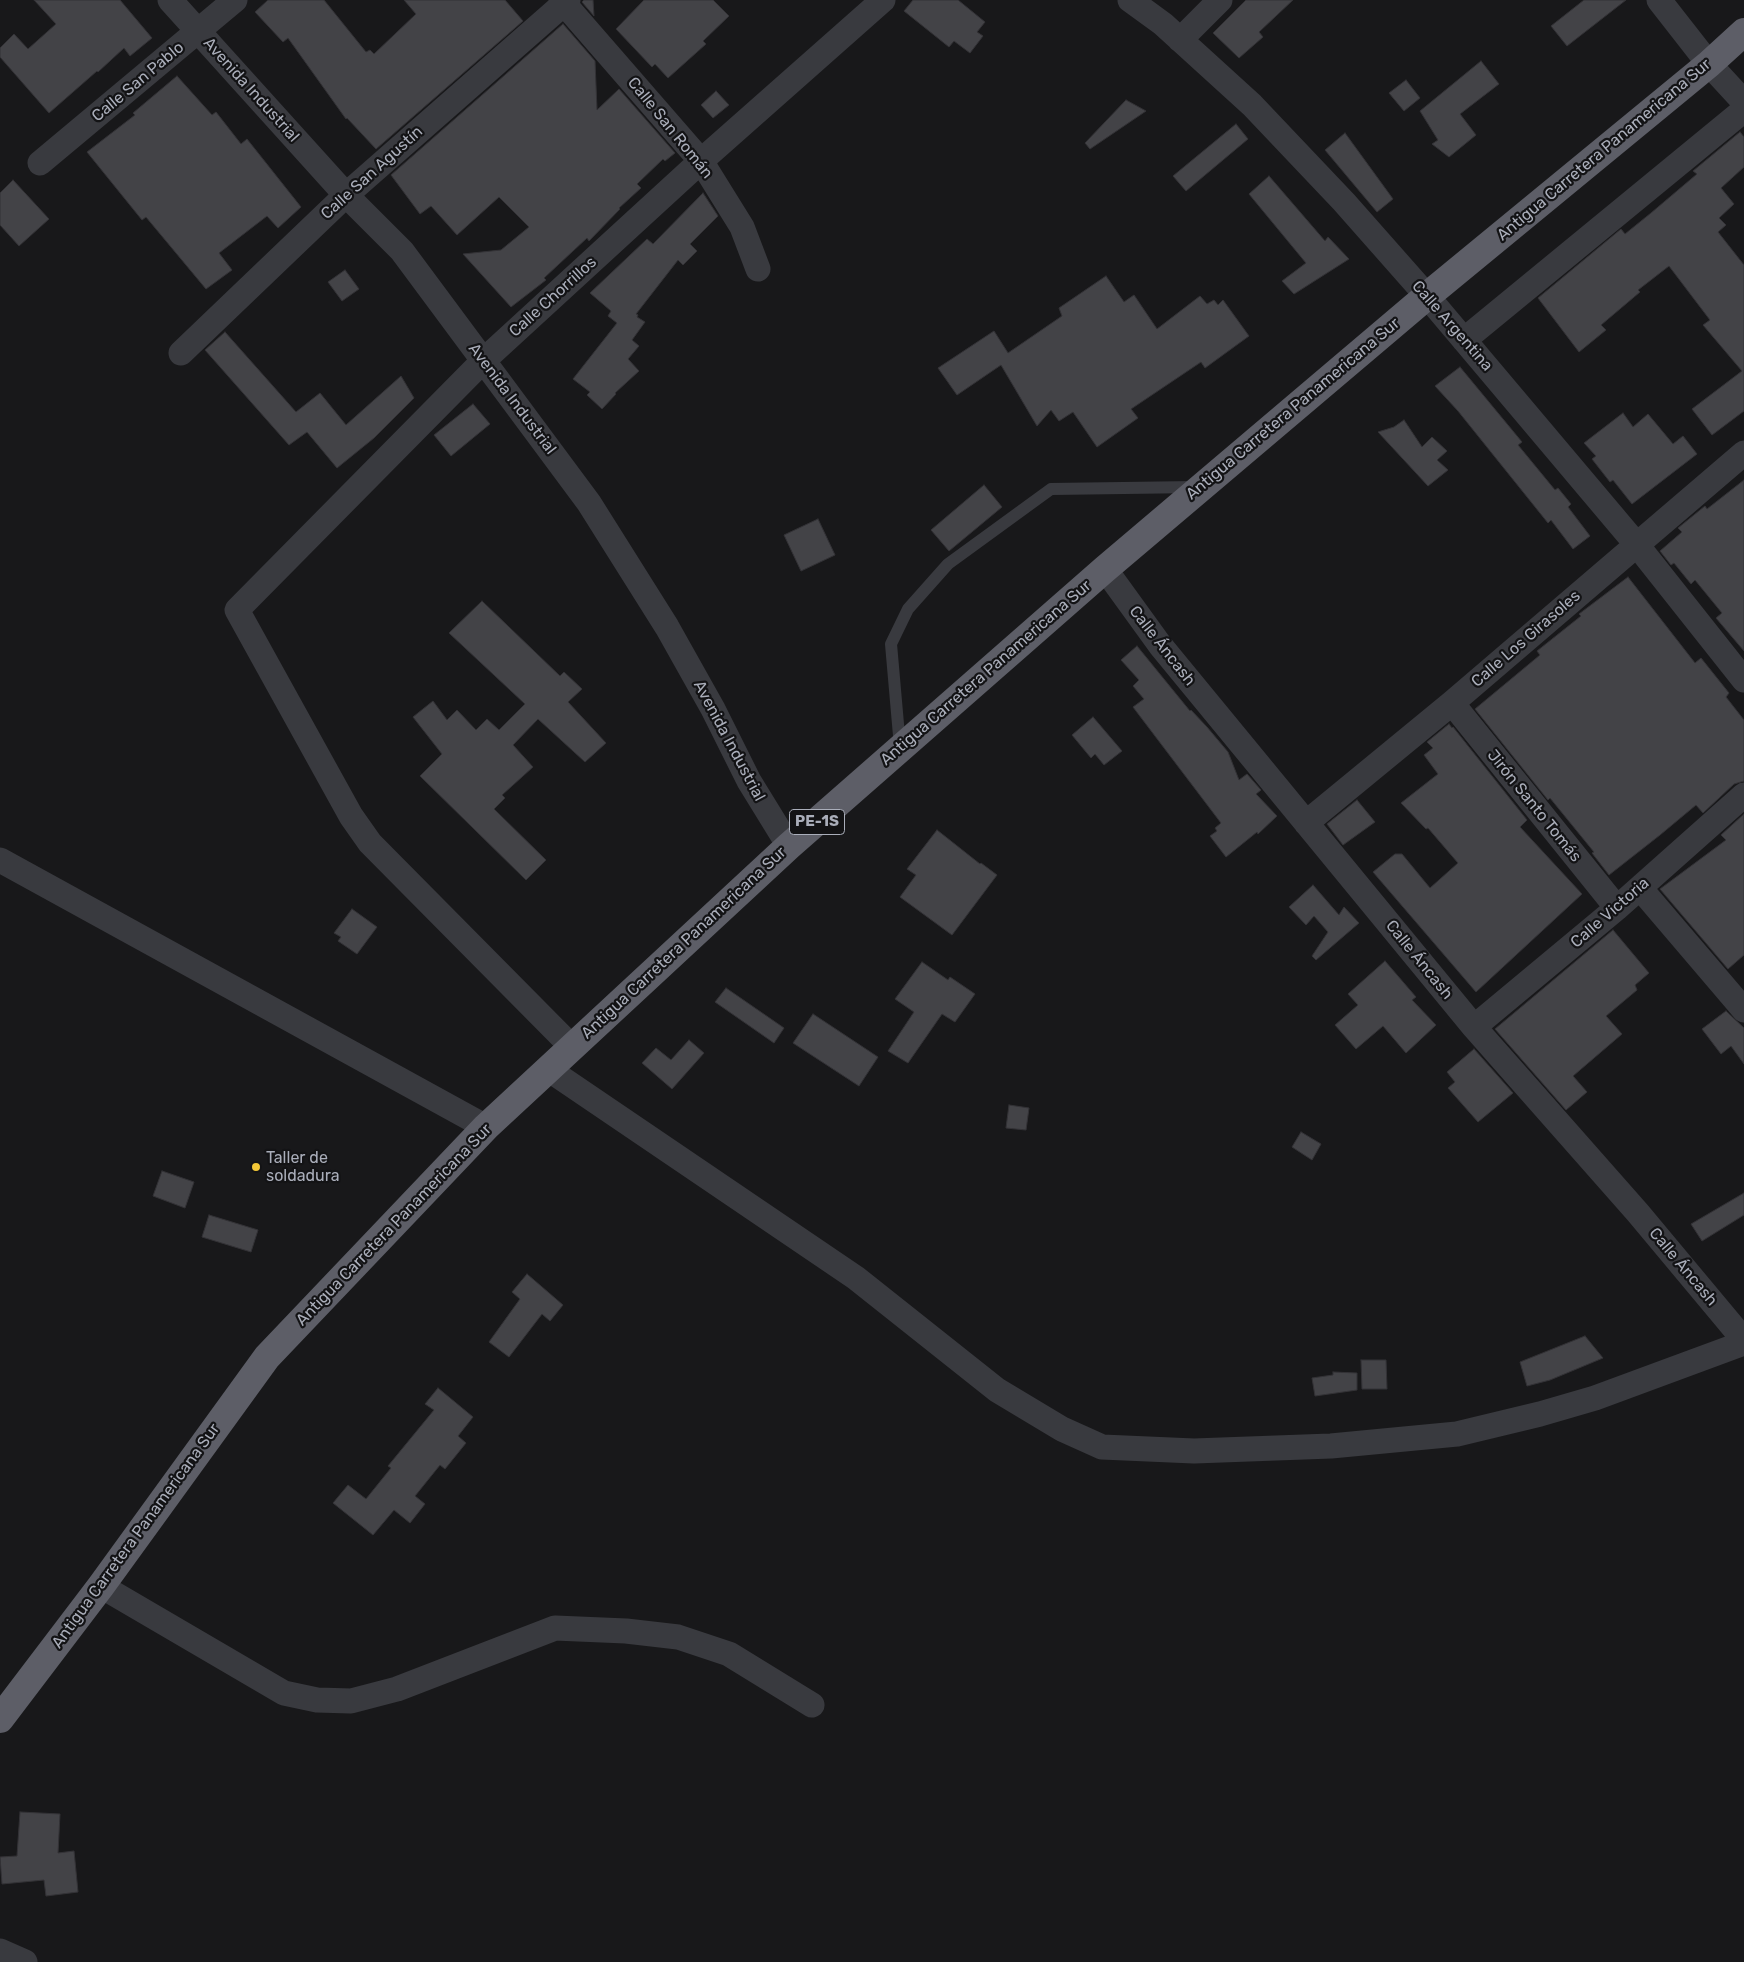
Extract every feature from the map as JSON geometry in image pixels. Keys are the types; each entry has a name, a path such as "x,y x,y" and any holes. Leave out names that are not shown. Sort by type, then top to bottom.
{"highway":[{"name":"Antigua Carretera Panamericana Sur","path":"0,1719 101,1586 267,1357 486,1127 789,846 1104,569 1427,296 1709,64 1744,32"}],"street":[{"name":"Avenida Industrial","path":"170,0 346,195 402,251 589,503 667,627 713,709 749,782 789,846"},
{"name":"Calle San Pablo","path":"40,163 235,0"},
{"name":"Calle Chorrillos","path":"572,1047 370,843 351,816 237,610 483,361 701,161 883,0"},
{"name":"Calle Argentina","path":"1130,0 1163,24 1258,112 1344,202 1427,296 1637,545 1744,680"},
{"path":"1180,40 1220,0"},
{"path":"1659,0 1709,64 1744,102"},
{"name":"Calle San Román","path":"564,1 701,161 742,227 758,269"},
{"name":"Calle San Agustín","path":"182,352 346,195 564,1"},
{"path":"1464,340 1744,110"},
{"name":"Calle Los Girasoles","path":"1306,823 1452,703 1744,453"},
{"name":"Calle Áncash","path":"1104,569 1160,645 1474,1027 1638,1213 1744,1342"},
{"name":"Jirón Santo Tomás","path":"1452,703 1617,908"},
{"name":"Calle Victoria","path":"1474,1027 1617,908 1744,795"},
{"path":"0,860 486,1127"},
{"path":"1640,888 1744,1010"},
{"path":"548,1069 856,1278 997,1390 1062,1429 1102,1447 1194,1451 1321,1446 1457,1434 1540,1414 1595,1398 1744,1342"},
{"path":"101,1586 284,1693 317,1700 351,1701 397,1689 555,1628 626,1631 678,1637 729,1654 812,1705"},
{"path":"0,1951 25,1962"}],"lane":[{"path":"900,749 891,644 908,609 948,564 1051,489 1201,487"}],"building":[{"path":"34,0 120,0 152,38 130,56 124,48 49,113 0,57 0,48 14,34 28,49 56,24"},
{"path":"268,0 324,0 366,52 370,50 374,54 416,14 404,0 505,0 523,21 376,149 346,119 288,38 283,42 255,12"},
{"path":"584,0 593,0 594,16 582,2"},
{"path":"644,0 713,0 729,16 703,41 706,44 668,78 655,64 652,67 616,29"},
{"path":"913,0 958,0 985,22 977,32 983,36 970,53 954,41 949,47 904,11"},
{"path":"1246,0 1293,0 1259,32 1263,37 1239,58 1213,33"},
{"path":"1584,0 1626,0 1567,46 1551,26"},
{"path":"563,24 595,61 597,110 619,89 675,153 665,161 663,159 637,184 641,188 619,208 589,241 587,238 544,278 546,280 511,307 463,254 501,250 529,227 499,197 457,235 431,206 420,214 391,175"},
{"path":"1481,61 1499,84 1460,114 1476,135 1449,157 1432,144 1438,140 1420,111"},
{"path":"177,76 212,115 216,112 241,144 247,139 301,207 278,228 267,216 219,253 232,270 206,289 146,217 142,220 87,152 135,115 133,113"},
{"path":"1406,80 1420,98 1404,111 1389,93"},
{"path":"716,91 729,105 713,118 701,105"},
{"path":"1126,100 1146,111 1090,149 1085,143"},
{"path":"1236,124 1248,139 1186,191 1173,176"},
{"path":"1740,132 1744,137 1744,167 1721,188 1734,204 1719,218 1726,225 1718,232 1744,265 1744,411 1712,435 1692,409 1742,371 1703,325 1710,320 1669,266 1638,290 1640,292 1601,325 1606,330 1579,352 1538,298 1621,229 1625,234 1651,213 1697,174 1693,171"},
{"path":"1345,133 1393,199 1377,212 1325,150"},
{"path":"1269,176 1325,241 1328,237 1349,259 1294,294 1282,281 1306,263 1249,194"},
{"path":"13,180 49,219 19,246 0,225 0,193"},
{"path":"703,193 718,216 690,244 697,251 683,265 678,260 636,314 638,315 637,317 645,322 632,340 639,346 628,359 639,371 615,393 602,409 587,395 590,392 573,379 617,323 608,316 611,311 590,293 647,239 653,244"},
{"path":"345,270 359,289 342,301 328,282"},
{"path":"1106,276 1124,302 1134,295 1157,329 1200,296 1207,304 1214,300 1218,305 1223,300 1249,336 1205,368 1201,362 1131,409 1138,418 1097,447 1073,412 1059,421 1051,410 1037,426 1001,365 957,395 938,368 994,331 1008,353 1062,316 1059,308"},
{"path":"225,332 296,412 320,393 346,425 401,376 414,398 374,438 337,468 307,432 289,445 205,350"},
{"path":"1460,367 1522,442 1518,445 1555,490 1558,488 1571,504 1568,507 1590,536 1573,549 1551,520 1548,523 1458,411 1435,386"},
{"path":"473,404 490,424 451,456 434,435"},
{"path":"1623,413 1633,427 1648,414 1673,444 1683,436 1697,454 1632,504 1613,480 1610,482 1592,459 1596,456 1584,443"},
{"path":"1404,420 1422,447 1432,437 1447,451 1437,460 1448,470 1428,486 1378,432 1394,427"},
{"path":"1744,480 1744,651 1716,618 1722,613 1695,580 1691,584 1674,563 1671,565 1660,551 1682,532 1678,528 1705,506 1707,509"},
{"path":"984,485 1002,507 949,551 931,530"},
{"path":"818,519 835,555 801,571 784,535"},
{"path":"1628,577 1695,663 1701,658 1729,693 1726,697 1744,720 1744,781 1734,784 1703,813 1696,805 1609,875 1592,853 1594,852 1550,798 1548,800 1475,709 1540,655 1537,651 1581,616 1579,614"},
{"path":"482,601 560,676 564,672 582,689 568,702 606,743 585,762 538,719 513,745 533,767 502,795 505,798 494,809 546,860 526,880 420,776 442,754 413,717 433,701 447,720 457,710 476,730 487,719 499,730 525,704 449,633"},
{"path":"1137,646 1190,711 1207,727 1228,752 1239,780 1247,774 1261,790 1256,794 1277,816 1258,834 1257,832 1226,857 1210,836 1217,831 1215,828 1221,823 1133,707 1144,699 1133,686 1139,680 1121,660"},
{"path":"1093,717 1122,751 1104,765 1095,754 1091,758 1072,735"},
{"path":"1449,724 1527,820 1520,827 1582,894 1476,992 1373,872 1395,854 1402,854 1430,888 1458,863 1428,828 1426,829 1401,803 1438,774 1424,755 1433,748 1427,742"},
{"path":"1357,800 1375,822 1343,845 1327,824"},
{"path":"1744,814 1744,955 1728,969 1660,889 1726,840 1721,835"},
{"path":"937,830 997,875 952,935 900,897 916,875 907,869"},
{"path":"1313,885 1339,915 1344,907 1359,923 1316,960 1312,956 1328,932 1314,916 1306,925 1289,907"},
{"path":"352,909 377,927 357,954 338,941 341,937 334,933"},
{"path":"1613,930 1649,973 1635,985 1637,990 1606,1016 1622,1034 1573,1076 1587,1092 1566,1110 1495,1029"},
{"path":"1385,961 1416,997 1412,1000 1436,1025 1406,1053 1383,1026 1356,1049 1335,1025 1358,1005 1348,994"},
{"path":"922,962 948,980 950,977 975,994 955,1022 942,1014 908,1063 888,1051 914,1012 895,999"},
{"path":"726,988 784,1028 774,1043 715,1002"},
{"path":"1726,1011 1744,1028 1744,1064 1731,1046 1721,1054 1702,1029"},
{"path":"813,1014 878,1057 859,1086 793,1043"},
{"path":"689,1040 704,1053 672,1089 642,1063 656,1048 671,1060"},
{"path":"1474,1049 1513,1093 1478,1122 1448,1088 1455,1082 1447,1072"},
{"path":"1009,1105 1029,1108 1026,1130 1006,1128"},
{"path":"1301,1132 1321,1144 1312,1160 1292,1147"},
{"path":"162,1171 194,1182 185,1208 153,1196"},
{"path":"1744,1193 1744,1215 1702,1241 1691,1224"},
{"path":"209,1215 258,1230 251,1252 202,1237"},
{"path":"527,1274 563,1305 550,1321 542,1314 509,1357 489,1342 520,1299 512,1292"},
{"path":"1585,1336 1603,1358 1550,1380 1527,1386 1520,1362"},
{"path":"1361,1360 1386,1360 1387,1389 1362,1389"},
{"path":"1333,1372 1357,1373 1357,1390 1315,1396 1312,1378 1333,1375"},
{"path":"438,1388 473,1417 458,1436 466,1443 445,1469 440,1465 415,1496 425,1504 410,1523 394,1510 373,1535 333,1503 348,1485 366,1499 391,1468 388,1466 434,1410 425,1404"},
{"path":"20,1812 60,1814 58,1853 74,1851 78,1892 46,1896 44,1880 2,1884 0,1857 17,1856"}],"place":[{"name":"Taller de soldadura","path":"256,1167"}]}
